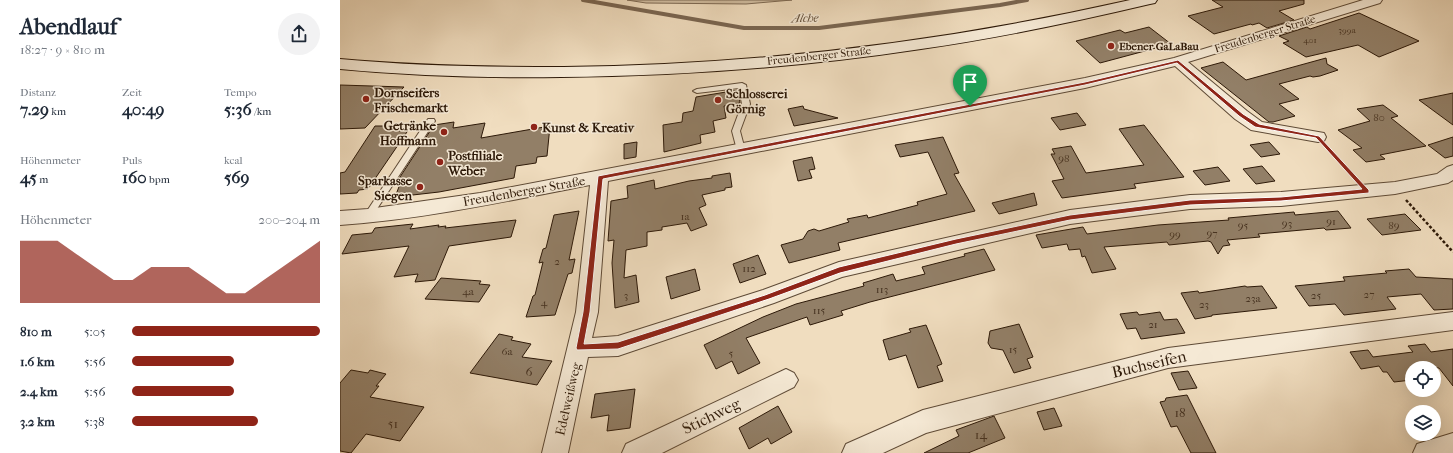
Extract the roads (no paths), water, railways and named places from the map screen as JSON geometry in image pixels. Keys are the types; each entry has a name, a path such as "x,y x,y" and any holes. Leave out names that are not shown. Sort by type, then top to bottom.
{"main road":[{"name":"Freudenberger Straße","path":"340,52 414,58 519,61 623,60 727,55 912,35 1004,20 1106,0"},
{"name":"Freudenberger Straße","path":"340,64 459,71 556,72 628,71 728,65 858,53 920,44 1061,20 1150,0"}],"street":[{"name":"Freudenberger Straße","path":"340,218 368,216 480,200 1085,83 1178,61 1376,0"},
{"path":"1178,61 1241,115 1257,126 1318,137"},
{"path":"580,348 618,346 767,297 839,270 1070,217 1190,202 1281,199 1395,188 1442,178 1453,171"},
{"name":"Edelweißweg","path":"555,453 580,348 586,312 600,178"},
{"name":"Buchseifen","path":"856,453 923,422 1168,358 1453,321"},
{"name":"Stichweg","path":"635,453 786,380"},
{"path":"1426,453 1453,445"}],"lane":[{"path":"697,91 742,84 746,104 736,131 741,150"},
{"path":"368,216 431,121"}],"waterway":[{"name":"Alche","path":"583,0 744,28 819,28 1000,5 1027,0"}],"place":[{"name":"Ebener GaLaBau","path":"1111,46"},
{"name":"Dornseifers Frischemarkt","path":"366,99"},
{"name":"Schlosserei Görnig","path":"718,100"},
{"name":"Kunst & Kreativ","path":"534,127"},
{"name":"Getränke Hoffmann","path":"444,132"},
{"name":"Postfiliale Weber","path":"440,162"},
{"name":"Sparkasse Siegen","path":"420,187"}]}
